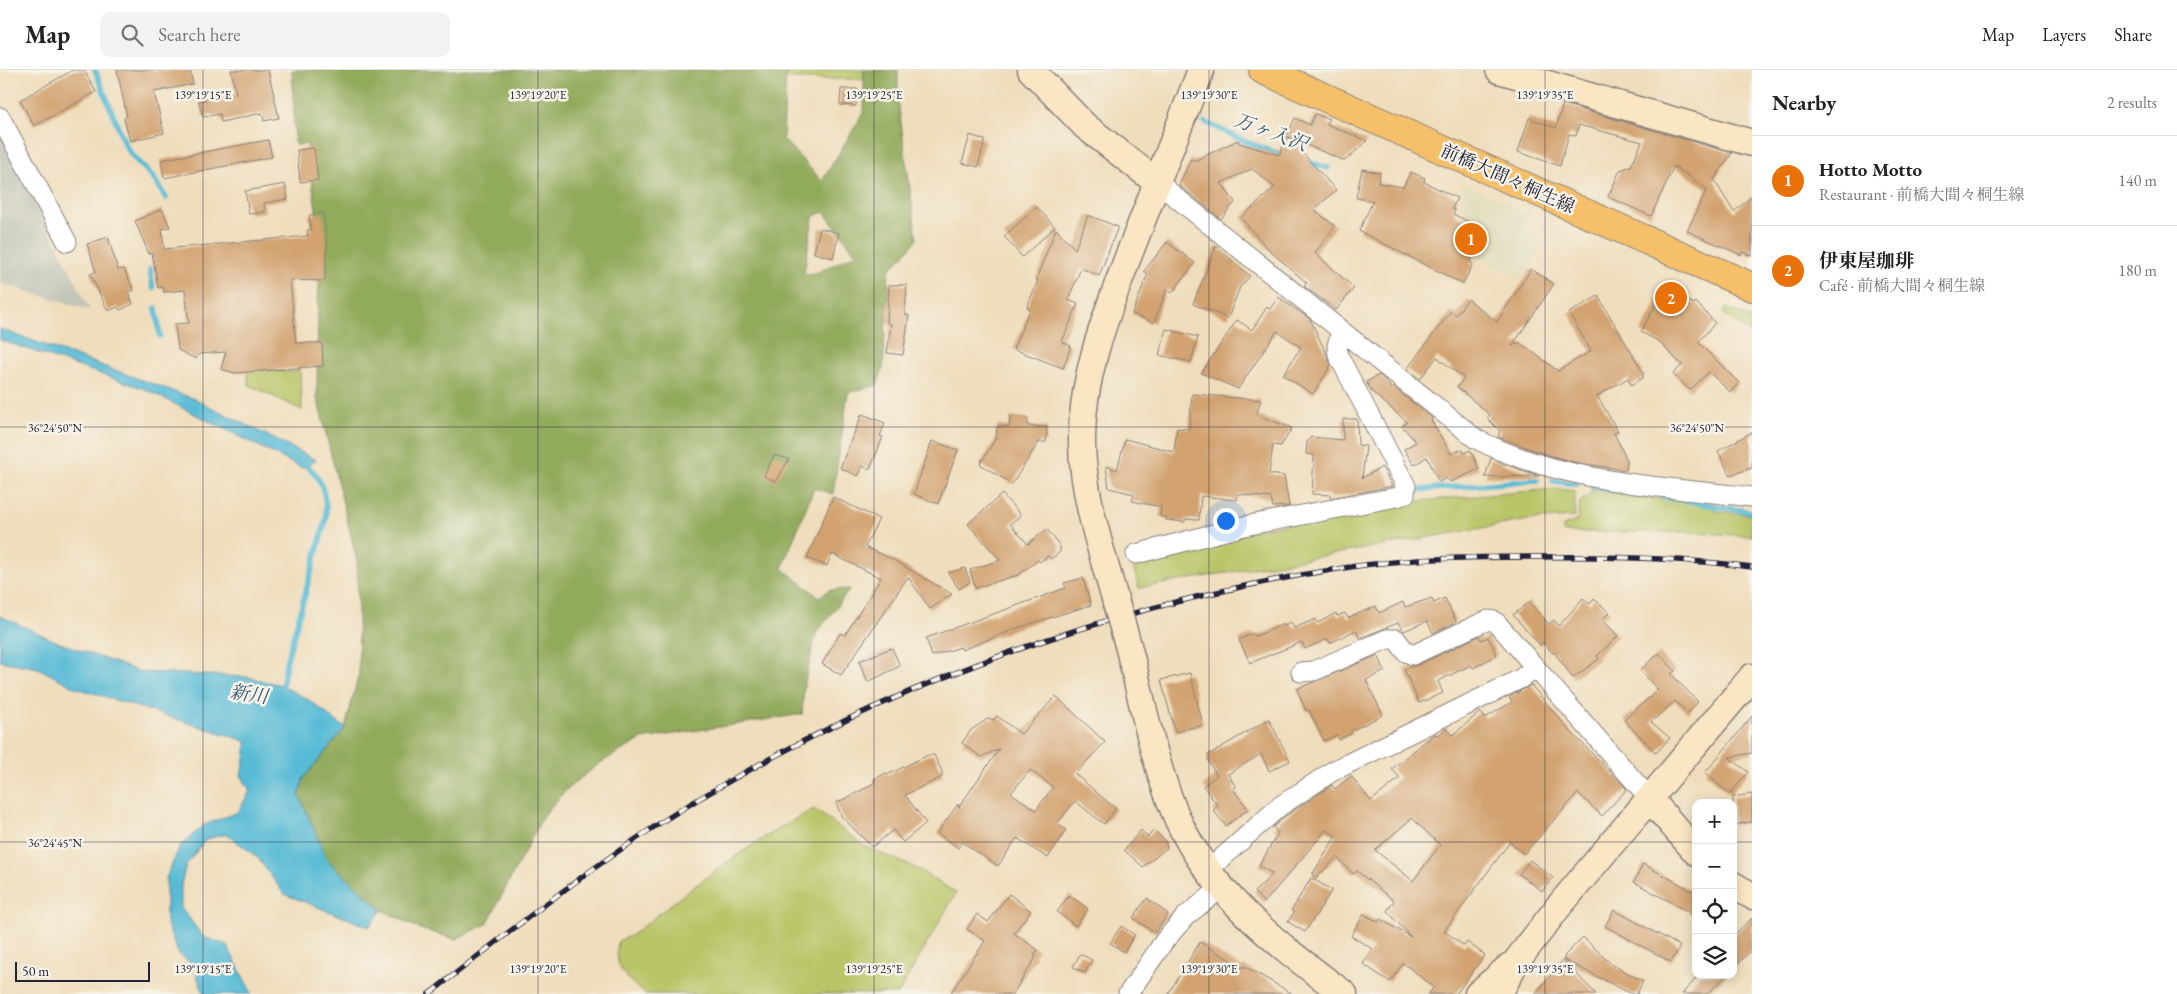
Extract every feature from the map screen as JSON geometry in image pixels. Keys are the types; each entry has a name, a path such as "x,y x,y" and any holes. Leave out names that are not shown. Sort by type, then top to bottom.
{"main road":[{"name":"前橋大間々桐生線","path":"1263,70 1752,286"}],"street":[{"path":"1031,70 1084,126 1158,183 1476,439 1494,449 1548,468 1648,485 1752,497"},
{"path":"1201,70 1100,334 1088,379 1084,416 1082,445 1086,481 1093,518 1169,798 1188,839 1214,879 1240,909 1283,948 1344,994"},
{"path":"1499,70 1752,143"},
{"path":"0,117 67,242"},
{"path":"1136,554 1244,526 1405,494 1406,486 1338,354 1337,346 1341,331"},
{"path":"1301,672 1314,672 1387,640 1396,640 1406,652 1413,655 1489,620 1495,621 1692,847"},
{"path":"1128,994 1165,940 1214,879 1280,806 1333,771 1520,679 1535,668"},
{"path":"1478,994 1515,963 1752,677"},
{"path":"1737,887 1752,896"},
{"path":"1499,994 1515,963"}],"shaded area":[{"path":"0,133 17,167 90,310 0,283"},
{"path":"1463,182 1527,214 1522,230 1534,235 1539,251 1522,278 1449,242 1464,214"}],"green space":[{"path":"292,70 786,70 783,139 822,181 864,112 864,70 898,70 898,101 917,240 889,271 883,369 877,385 848,393 833,494 814,488 782,568 819,597 829,590 850,589 816,634 804,685 802,714 642,739 600,763 568,788 543,816 487,924 456,939 420,929 382,910 327,860 299,795 304,778 345,728 359,673 357,561 317,397 318,301 321,246 307,144 295,145","holes":["824,212 856,254 816,273 804,274 813,217"]},
{"path":"786,70 864,70 864,79 786,79"},
{"path":"1726,307 1752,319 1752,334 1723,313"},
{"path":"300,368 302,410 249,385 247,370 294,372"},
{"path":"1555,489 1575,491 1575,517 1528,520 1139,588 1132,563 1254,530 1408,502"},
{"path":"1591,490 1713,506 1716,511 1752,515 1752,536 1686,532 1563,532 1563,526 1578,520 1580,502 1591,494"},
{"path":"814,809 866,847 916,868 956,893 898,994 645,994 622,972 618,959 618,941 632,935 743,852"}],"water":[{"path":"0,329 195,399 316,460 302,468 145,389 0,340"},
{"name":"新川","path":"0,616 60,643 141,672 248,677 281,685 309,700 345,728 304,778 299,795 327,860 382,910 369,927 284,894 257,857 227,834 206,839 186,865 181,885 181,907 203,937 227,945 252,994 204,994 193,965 178,953 166,922 166,878 180,846 204,825 238,812 250,791 241,775 246,754 246,741 74,687 38,668 0,661"}],"building":[{"path":"73,70 84,70 96,92 34,126 20,100"},
{"path":"117,70 190,70 193,84 154,92 164,133 130,141 124,118 127,117"},
{"path":"231,70 268,70 279,118 264,121 262,113 221,122 220,114 203,117 199,101 236,94"},
{"path":"841,89 857,89 856,106 840,105"},
{"path":"1563,104 1732,153 1714,180 1734,212 1752,196 1752,256 1742,252 1741,255 1687,231 1707,189 1674,166 1651,216 1608,197 1620,170 1631,166 1642,142 1579,125 1576,136 1569,134 1560,166 1518,152 1529,118 1556,128"},
{"path":"1315,114 1329,119 1327,124 1367,141 1345,161 1288,137 1336,190 1314,210 1335,226 1315,253 1354,288 1336,310 1304,286 1307,283 1270,251 1241,218 1275,187 1252,169 1221,183 1235,202 1221,219 1179,185 1191,159 1194,161 1238,140 1239,143 1279,155 1295,118 1310,125"},
{"path":"970,135 985,140 978,167 962,163"},
{"path":"268,140 272,157 164,178 161,160"},
{"path":"314,148 318,180 300,182 297,150"},
{"path":"1362,169 1380,173 1378,183 1403,187 1411,172 1425,178 1424,182 1457,198 1452,209 1455,210 1453,214 1487,231 1470,262 1473,264 1463,284 1359,231 1373,201 1356,198"},
{"path":"285,184 288,199 264,203 265,212 249,214 245,191"},
{"path":"1037,207 1055,227 1022,257 1004,236"},
{"path":"162,209 170,227 162,229 164,249 308,236 307,230 311,230 309,215 323,213 327,244 325,281 290,280 296,343 322,343 323,366 235,373 221,369 226,352 199,354 196,359 178,350 175,324 189,323 185,290 164,292 163,287 158,288 152,253 149,254 135,221"},
{"path":"1088,215 1118,227 1099,276 1081,268 1068,300 1078,304 1062,342 1071,346 1063,368 1013,349 1030,309 1027,307 1038,280 1036,279 1056,229 1075,249"},
{"path":"820,228 839,233 833,258 814,253"},
{"path":"108,237 118,270 124,269 134,291 128,291 133,304 120,310 118,307 108,311 90,274 96,272 87,244"},
{"path":"1167,242 1195,263 1172,293 1167,289 1154,323 1132,314 1148,274 1144,271"},
{"path":"1216,246 1250,276 1240,287 1228,318 1193,304"},
{"path":"1531,269 1554,284 1512,346 1519,342 1558,371 1591,351 1569,313 1598,296 1643,372 1643,378 1631,385 1628,378 1597,396 1618,431 1614,433 1627,460 1626,470 1578,463 1545,454 1498,437 1500,431 1487,418 1490,415 1457,387 1464,378 1437,357 1420,379 1407,369 1451,311 1456,315 1468,299 1497,322"},
{"path":"889,285 907,285 905,315 909,315 903,355 887,353 891,324 887,323"},
{"path":"1665,287 1694,304 1696,302 1715,323 1698,342 1739,383 1730,392 1709,372 1690,390 1673,374 1682,365 1658,341 1641,332"},
{"path":"1278,297 1310,319 1331,365 1313,394 1283,375 1301,347 1277,331 1238,389 1201,373 1237,320 1252,330 1267,307 1270,309"},
{"path":"1166,329 1198,337 1191,362 1159,355"},
{"path":"1379,375 1388,383 1391,389 1393,387 1432,418 1431,420 1451,454 1462,449 1464,453 1470,450 1479,469 1451,482 1446,478 1439,482 1427,457 1414,465 1404,449 1416,442 1402,426 1407,422 1372,392 1366,382"},
{"path":"1192,394 1261,400 1256,415 1292,428 1281,446 1273,445 1269,474 1284,476 1289,506 1273,507 1271,498 1238,494 1237,500 1201,496 1199,520 1185,519 1185,522 1166,520 1166,517 1160,517 1161,507 1132,501 1134,494 1109,488 1106,466 1117,470 1125,439 1174,452 1177,428 1189,429"},
{"path":"862,414 885,423 880,436 883,437 870,469 862,466 858,476 840,468"},
{"path":"1010,417 1028,418 1028,426 1047,427 1046,442 1039,442 1012,484 980,464 996,438 997,426 1009,427"},
{"path":"1343,419 1357,419 1358,445 1366,446 1362,478 1382,467 1392,486 1330,498 1331,495 1312,494 1314,455 1306,454 1307,442 1311,437 1343,440"},
{"path":"1752,432 1752,468 1730,475 1718,451"},
{"path":"932,441 958,450 938,504 914,494"},
{"path":"774,455 789,459 776,482 764,476"},
{"path":"1491,458 1504,464 1539,476 1485,477"},
{"path":"1002,494 1021,515 1010,524 1028,544 1047,529 1060,546 1060,552 1051,559 1048,556 1040,562 1038,560 1018,575 975,588 970,570 1000,560 968,524"},
{"path":"833,497 879,519 865,547 892,559 952,594 930,609 908,577 841,675 822,664 840,633 845,635 881,578 832,554 827,566 807,558"},
{"path":"965,568 970,582 959,589 948,573"},
{"path":"1083,578 1091,605 1020,627 962,650 961,647 932,656 926,638 1066,588 1064,583"},
{"path":"1432,598 1434,603 1445,598 1456,622 1433,633 1427,621 1404,631 1398,623 1360,638 1356,630 1330,643 1328,639 1305,649 1302,642 1250,663 1239,640 1253,633 1255,636 1291,622 1294,628 1316,619 1318,623 1336,613 1337,616 1345,613 1348,618 1376,606 1379,613 1403,602 1405,607"},
{"path":"1583,598 1590,604 1594,599 1610,613 1602,619 1618,636 1597,656 1599,659 1573,678 1554,652 1552,653 1543,642 1540,645 1513,615 1529,602 1549,624 1554,620 1559,626"},
{"path":"1479,636 1481,640 1488,637 1497,655 1473,668 1471,665 1438,681 1443,693 1419,703 1404,669 1418,665"},
{"path":"892,648 900,666 868,682 859,661"},
{"path":"1659,653 1675,671 1671,674 1698,702 1688,713 1675,701 1651,722 1670,738 1656,753 1624,720 1658,690 1640,670"},
{"path":"1378,655 1385,671 1366,680 1383,715 1351,731 1352,733 1339,740 1337,735 1324,741 1309,710 1306,711 1297,689"},
{"path":"1190,673 1203,725 1175,732 1161,680"},
{"path":"1531,685 1570,731 1627,789 1602,816 1578,793 1524,854 1510,842 1444,931 1464,946 1467,942 1485,955 1456,994 1428,994 1434,987 1403,963 1390,982 1363,964 1373,949 1351,936 1364,914 1378,922 1380,919 1411,937 1387,911 1394,901 1357,871 1353,874 1337,857 1316,878 1312,875 1336,836 1326,830 1264,903 1254,892 1273,874 1259,866 1278,833 1273,827 1287,815 1332,785 1335,789 1351,776 1371,801 1400,778 1392,769 1434,734 1439,735 1446,728 1453,735 1480,712 1485,718 1512,702 1509,697","holes":["1412,818 1440,845 1413,881 1375,850"]},
{"path":"1056,696 1105,742 1075,774 1116,809 1104,824 1075,801 1057,824 1066,830 1048,858 1017,838 998,866 962,842 958,848 937,833 958,804 959,807 999,749 981,757 962,743 971,730 989,718 993,720 997,716 1021,734","holes":["1030,770 1053,787 1036,810 1011,793"]},
{"path":"1752,716 1752,753 1729,757 1748,772 1730,794 1705,773"},
{"path":"1269,719 1290,761 1269,771 1261,754 1228,774 1236,787 1233,789 1248,809 1226,826 1213,810 1218,806 1203,786 1217,775 1208,761 1208,755"},
{"path":"928,755 934,755 942,771 942,777 905,795 926,823 903,842 893,830 872,847 842,817 836,803 866,788 875,782 874,779 886,773 887,775"},
{"path":"1752,794 1752,822 1737,824 1737,799 1733,799 1733,797"},
{"path":"1141,830 1148,837 1154,830 1165,841 1167,848 1143,867 1124,850"},
{"path":"1530,860 1553,878 1542,891 1519,874"},
{"path":"1643,864 1692,891 1692,914 1634,882"},
{"path":"1311,878 1332,890 1305,932 1288,922 1294,912 1291,911"},
{"path":"1009,894 1031,911 1014,933 1038,950 1034,955 1036,957 1013,994 950,994 985,941 967,929 977,914 988,922"},
{"path":"1069,895 1088,909 1076,926 1057,912"},
{"path":"1147,898 1168,914 1155,933 1133,918"},
{"path":"1614,910 1680,946 1671,962 1605,926"},
{"path":"1752,918 1752,950 1737,964 1737,934"},
{"path":"1121,926 1135,935 1124,952 1110,943"},
{"path":"1583,937 1612,965 1643,981 1637,994 1632,994 1564,960 1565,955"},
{"path":"1200,942 1243,968 1244,966 1293,994 1168,994"},
{"path":"1080,954 1092,960 1085,973 1073,967"},
{"path":"1563,960 1596,994 1535,994"},
{"path":"1695,979 1723,979 1707,994 1682,994"}],"waterway":[{"name":"万ヶ入沢","path":"95,70 125,144 133,157 153,177 166,198"},
{"name":"万ヶ入沢","path":"1205,122 1246,142 1286,156"},
{"name":"万ヶ入沢","path":"1307,162 1328,168"},
{"name":"万ヶ入沢","path":"150,269 153,288"},
{"name":"万ヶ入沢","path":"156,308 160,336"},
{"path":"281,693 286,663 326,519 322,487 314,473 302,463"},
{"name":"万ヶ入沢","path":"1418,490 1537,480"},
{"name":"万ヶ入沢","path":"1553,481 1577,484"},
{"path":"1592,487 1612,490"},
{"path":"1663,497 1752,512"}],"railway":[{"path":"429,994 560,893 627,845 697,800 773,757 851,718 931,683 1012,652 1095,624 1179,601 1264,582 1350,567 1420,560 1514,557 1645,558 1752,567"}],"place":[{"name":"Hotto Motto","path":"1471,239"},
{"name":"伊東屋珈琲","path":"1671,298"}]}
